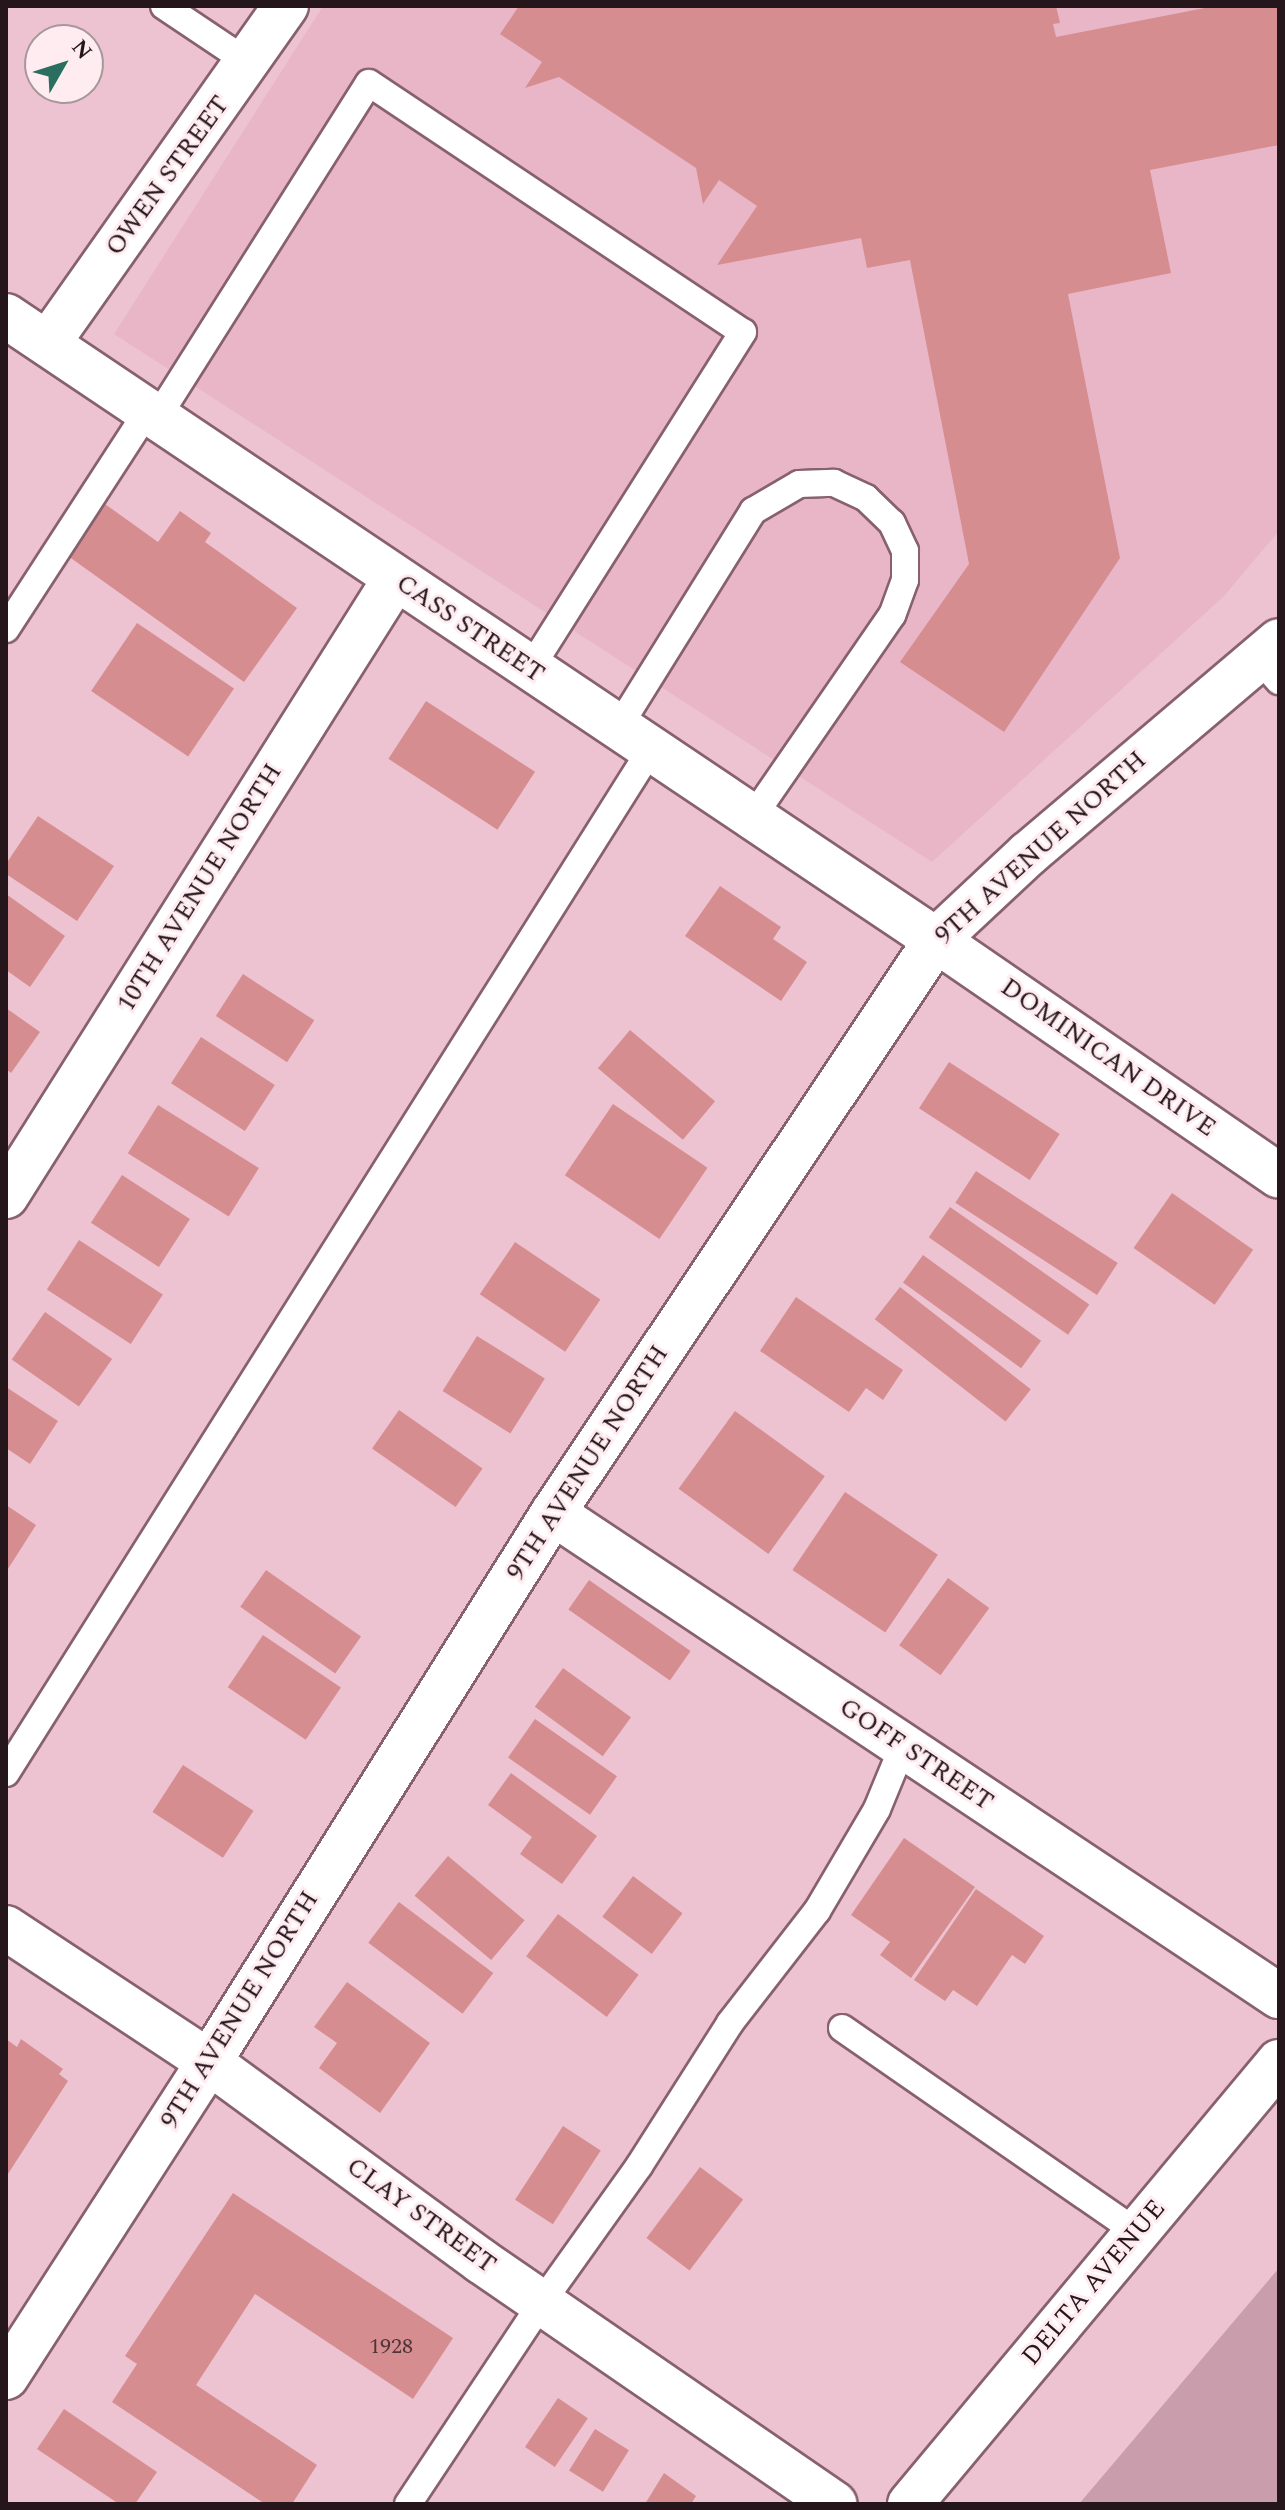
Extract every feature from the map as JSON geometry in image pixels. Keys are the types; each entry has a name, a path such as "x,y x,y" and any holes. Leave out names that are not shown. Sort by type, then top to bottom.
{"street":[{"name":"OWEN STREET","path":"48,343 249,63 286,6"},
{"name":"CASS STREET","path":"6,316 936,940"},
{"name":"10TH AVENUE NORTH","path":"6,1196 395,579"},
{"name":"9TH AVENUE NORTH","path":"6,2377 209,2062 553,1513 936,940 1028,854 1272,660"},
{"name":"DOMINICAN DRIVE","path":"936,940 1279,1176"},
{"name":"GOFF STREET","path":"553,1513 1279,1996"},
{"name":"CLAY STREET","path":"6,1928 209,2062 542,2302 835,2504"},
{"name":"DELTA AVENUE","path":"910,2504 1279,2062"}],"lane":[{"path":"164,6 249,63"},
{"path":"6,629 152,415 369,83 743,332 530,669"},
{"path":"6,1773 634,738 753,511 799,484 834,483 866,498 892,523 905,551 905,580 892,615 752,818"},
{"path":"408,2504 542,2302 639,2166 730,2023 817,1911 877,1809 903,1746"},
{"path":"842,2028 1137,2232"}],"shaded area":[{"path":"323,6 1279,6 1279,531 1224,596 932,862 114,334"},
{"path":"1279,2268 1279,2504 1079,2504"}],"building":[{"path":"519,6 1056,6 1060,23 1053,24 1056,37 1215,6 1279,6 1279,145 1150,170 1171,273 1068,294 1120,558 1004,732 900,662 969,564 910,260 867,268 861,238 717,265 757,206 719,180 703,204 696,168 559,77 525,88 542,62 500,34"},
{"path":"105,504 158,542 180,511 211,533 205,542 297,608 244,682 68,556"},
{"path":"137,623 234,688 188,756 91,691"},
{"path":"426,701 535,772 497,830 388,759"},
{"path":"38,816 114,866 77,921 6,874 6,864"},
{"path":"720,886 781,927 773,939 807,962 781,1001 685,936"},
{"path":"6,894 65,936 30,987 6,970"},
{"path":"243,974 314,1020 287,1062 216,1016"},
{"path":"6,1008 40,1032 11,1073 6,1069"},
{"path":"630,1030 715,1101 683,1140 598,1068"},
{"path":"201,1037 275,1085 245,1131 171,1083"},
{"path":"949,1062 1060,1134 1030,1180 919,1108"},
{"path":"613,1104 708,1168 659,1239 565,1175"},
{"path":"158,1105 259,1168 229,1216 128,1153"},
{"path":"976,1171 1118,1263 1097,1295 955,1203"},
{"path":"122,1175 190,1219 159,1267 91,1223"},
{"path":"1172,1193 1253,1250 1215,1305 1134,1248"},
{"path":"950,1207 1089,1305 1068,1335 929,1237"},
{"path":"79,1240 163,1294 131,1344 47,1289"},
{"path":"515,1242 600,1300 565,1352 480,1294"},
{"path":"923,1255 1041,1341 1021,1368 903,1283"},
{"path":"900,1287 1031,1389 1006,1422 875,1319"},
{"path":"796,1297 903,1370 883,1400 866,1388 849,1412 760,1351"},
{"path":"45,1312 112,1359 79,1407 12,1360"},
{"path":"477,1336 545,1378 510,1434 443,1391"},
{"path":"6,1387 58,1421 30,1464 6,1448"},
{"path":"399,1410 483,1469 456,1507 372,1449"},
{"path":"735,1411 825,1476 768,1554 679,1489"},
{"path":"845,1492 938,1555 885,1633 792,1570"},
{"path":"6,1505 36,1525 6,1572"},
{"path":"266,1570 361,1637 335,1673 240,1607"},
{"path":"948,1578 989,1608 940,1675 899,1645"},
{"path":"589,1580 691,1651 670,1681 568,1609"},
{"path":"263,1635 341,1688 306,1740 228,1687"},
{"path":"563,1668 631,1717 603,1756 535,1707"},
{"path":"535,1719 617,1776 590,1815 508,1758"},
{"path":"183,1765 253,1811 223,1858 153,1812"},
{"path":"511,1773 597,1836 562,1884 520,1854 532,1837 488,1805"},
{"path":"904,1838 975,1887 911,1978 880,1955 890,1942 851,1915"},
{"path":"448,1856 525,1920 491,1960 415,1896"},
{"path":"633,1876 683,1913 652,1954 602,1917"},
{"path":"976,1889 1044,1936 1025,1964 1012,1955 977,2006 953,1990 945,2001 914,1980"},
{"path":"399,1902 493,1973 463,2014 368,1943"},
{"path":"558,1914 639,1975 607,2017 526,1956"},
{"path":"347,1982 430,2043 380,2113 319,2068 337,2043 314,2027"},
{"path":"6,2039 17,2047 21,2039 63,2069 59,2074 68,2081 6,2177"},
{"path":"563,2126 601,2151 553,2224 515,2200"},
{"path":"700,2167 743,2199 690,2271 646,2238"},
{"path":"233,2193 453,2338 413,2399 255,2294 196,2385 317,2465 292,2504 265,2504 112,2402 137,2364 125,2356"},
{"path":"558,2398 588,2418 555,2467 525,2447"},
{"path":"64,2409 157,2472 135,2504 119,2504 37,2449"},
{"path":"595,2429 629,2450 603,2492 569,2471"},
{"path":"664,2473 696,2496 691,2504 645,2504"}]}
